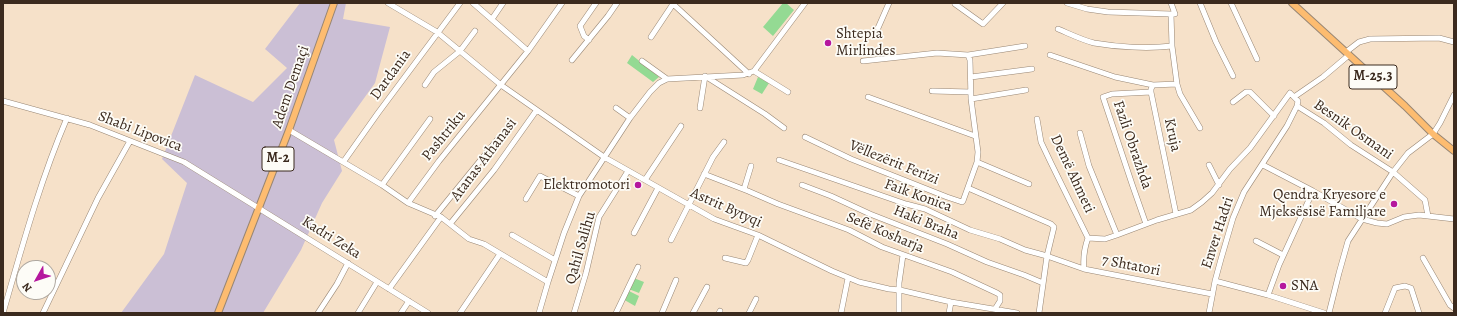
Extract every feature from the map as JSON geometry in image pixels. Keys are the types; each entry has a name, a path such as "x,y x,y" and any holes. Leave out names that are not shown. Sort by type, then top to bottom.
{"main road":[{"name":"Adem Demaçi","path":"218,313 260,208 334,3"},
{"name":"M-25.3","path":"1292,3 1405,106 1433,134 1454,151"}],"street":[{"name":"Astrit Bytyqi","path":"388,3 437,32 501,85 536,111 604,157 628,172 714,219 758,235 848,278 951,302 1017,313"},
{"name":"Dardania","path":"344,161 437,32 460,3"},
{"path":"474,3 528,51"},
{"path":"492,19 503,3"},
{"name":"Pashtriku","path":"408,203 439,160 528,51 562,3"},
{"path":"589,40 584,36 580,26 596,3"},
{"path":"572,60 617,3"},
{"path":"539,313 564,233 578,196 630,118 650,92 659,83 667,79 743,75 752,72 804,3"},
{"path":"878,28 889,3"},
{"path":"1067,3 1087,9 1101,11 1171,14"},
{"name":"Kruja","path":"1171,3 1175,14 1171,14 1172,46 1177,84 1180,94 1200,128"},
{"path":"1200,3 1216,42 1233,76"},
{"path":"1231,3 1257,59"},
{"path":"651,37 672,4 752,72 788,92"},
{"path":"955,4 983,24 1000,4"},
{"path":"1058,29 1093,42 1136,47 1156,48 1172,46"},
{"path":"425,85 434,72 460,51 475,32"},
{"path":"1294,96 1323,77 1360,42 1370,39 1439,38 1454,42"},
{"path":"863,61 937,53 968,55 1025,46"},
{"path":"1050,54 1115,77 1154,85 1177,84"},
{"path":"968,55 970,60 971,99 978,152 977,162 968,188 1051,224 1054,227 1047,256 1039,313"},
{"path":"642,61 667,79"},
{"path":"971,77 1032,69"},
{"path":"700,108 705,76"},
{"path":"705,76 765,114 784,128"},
{"path":"1151,92 1154,85"},
{"path":"971,99 1026,90"},
{"path":"932,91 971,92"},
{"name":"Kruja","path":"1151,92 1176,214"},
{"name":"Fazli Obrazhda","path":"1146,224 1103,97 1112,94 1151,92"},
{"path":"1233,102 1246,92 1250,92 1274,116"},
{"path":"1084,269 1083,260 1088,238 1105,238 1117,235 1190,210 1202,202 1219,185 1230,169 1250,148 1290,94 1298,100 1297,106"},
{"path":"1329,313 1348,241 1393,172 1408,153 1433,134 1454,95"},
{"path":"868,97 975,136"},
{"name":"Shabi Lipovica","path":"3,101 67,118 184,162 260,208"},
{"name":"Besnik Osmani","path":"1263,165 1287,126 1297,106 1324,123 1350,145 1393,172 1425,200 1428,216"},
{"path":"616,108 630,118"},
{"name":"Atanas Athanasi","path":"450,224 494,170 536,111"},
{"path":"4,313 24,238 57,141 67,118"},
{"path":"382,184 430,118"},
{"name":"Demë Ahmeti","path":"1037,119 1044,149 1088,238"},
{"path":"645,180 681,126"},
{"name":"Atanas Athanasi","path":"289,130 382,184 408,203 450,224 468,239 484,244 548,282"},
{"path":"1080,133 1090,166 1117,235"},
{"name":"Vëllezërit Ferizi","path":"805,137 851,159 962,202 964,201 968,188"},
{"path":"389,289 438,217 497,140"},
{"path":"43,313 98,198 130,141"},
{"path":"671,240 712,157 724,142"},
{"name":"Faik Konica","path":"779,160 906,204 925,209 970,230 1000,239 1025,250 1047,256"},
{"path":"977,162 1029,184"},
{"path":"1209,165 1219,185"},
{"path":"1263,165 1312,190 1362,219 1387,224 1419,215 1454,219"},
{"name":"Enver Hadri","path":"1210,313 1215,281 1234,218 1244,192 1253,176 1263,165"},
{"path":"744,189 751,166"},
{"name":"Qahil Salihu","path":"574,313 600,217 628,172"},
{"name":"Sefë Kosharja","path":"704,174 778,204 849,230 882,247 952,272 1000,295 999,311"},
{"path":"526,199 540,176 578,196"},
{"name":"Haki Braha","path":"802,185 831,196 870,214 947,244 987,262 1043,283"},
{"path":"634,233 658,188"},
{"path":"1268,295 1283,255 1312,190"},
{"name":"Kadri Zeka","path":"260,208 428,313"},
{"path":"512,235 555,260"},
{"path":"725,258 746,263 758,235"},
{"path":"1256,241 1283,255"},
{"path":"460,313 500,254"},
{"path":"899,313 899,283 903,255"},
{"name":"7 Shtatori","path":"1047,256 1084,269 1212,294"},
{"path":"1423,258 1450,305 1454,308"},
{"path":"318,313 338,284 348,263"},
{"path":"616,313 638,267"},
{"path":"841,313 848,278"},
{"path":"662,313 676,280"},
{"path":"1215,281 1268,295 1324,313"},
{"path":"358,313 377,282"},
{"path":"1385,313 1395,288 1405,286 1411,288 1419,313"},
{"path":"692,313 707,287"},
{"path":"749,313 756,298"},
{"path":"401,313 409,301"},
{"path":"949,313 951,302"}],"shaded area":[{"path":"300,3 346,3 343,19 390,27 375,83 334,140 342,171 322,203 301,250 263,313 121,313 164,254 187,183 162,159 195,75 253,102 287,68 265,49"}],"green space":[{"path":"783,3 786,3 794,10 773,36 763,27"},
{"path":"632,55 659,77 653,82 627,63"},
{"path":"758,77 769,83 762,94 753,89"},
{"path":"631,277 644,282 639,293 626,288"},
{"path":"625,289 639,296 635,306 621,298"}],"place":[{"name":"Shtepia Mirlindes","path":"828,43"},
{"name":"Elektromotori","path":"638,185"},
{"name":"Qendra Kryesore e Mjeksësisë Familjare","path":"1394,204"},
{"name":"SNA","path":"1283,286"}]}
